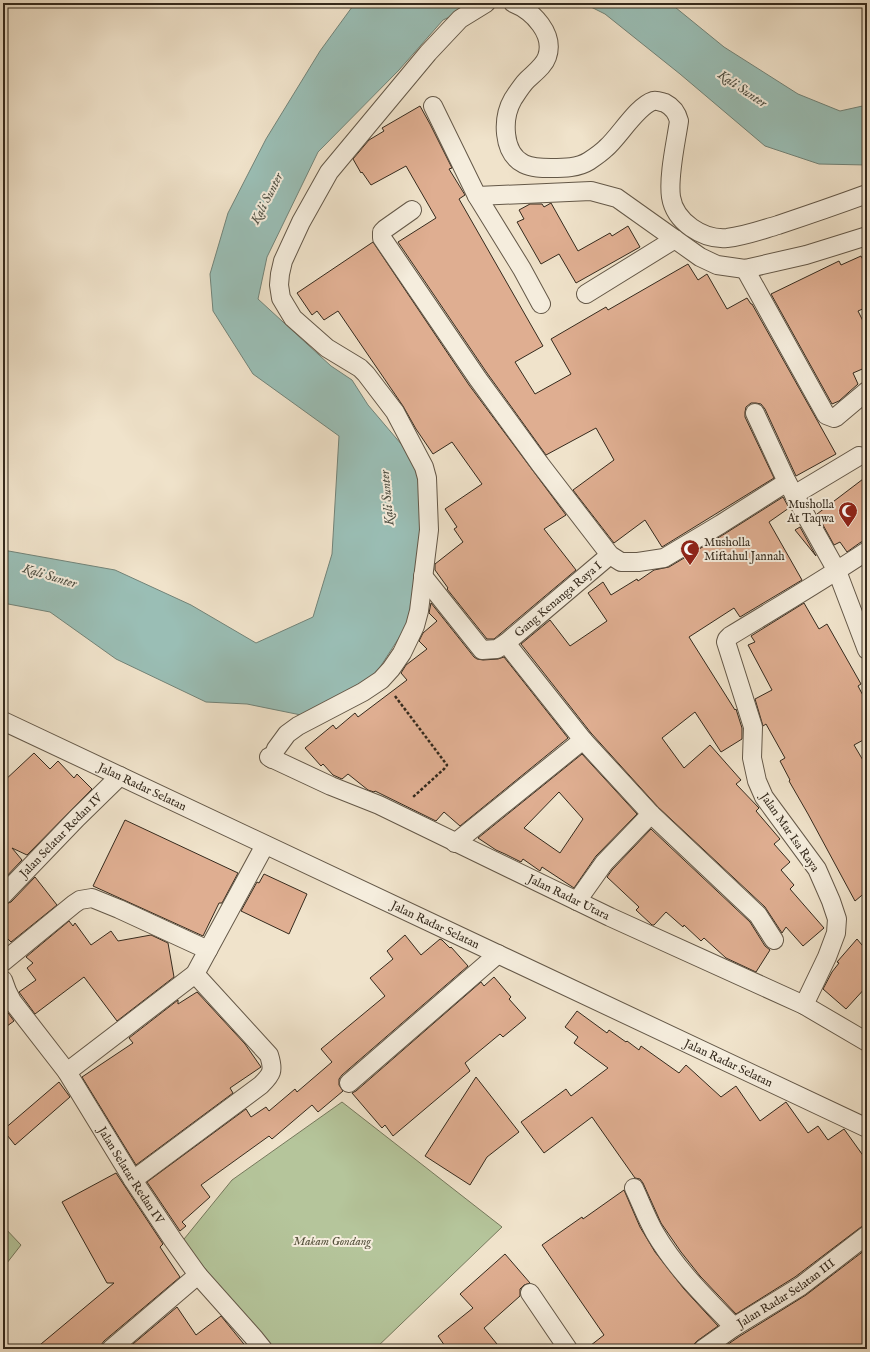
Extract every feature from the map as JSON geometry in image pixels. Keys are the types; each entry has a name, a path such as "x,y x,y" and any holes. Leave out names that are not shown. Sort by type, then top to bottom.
{"street":[{"path":"382,678 391,669 402,653 415,626 419,611 429,530 427,478 424,467 395,412 372,379 360,368 327,348 293,318 282,298 279,285 280,274 283,261 329,172 460,19 486,3"},
{"path":"513,3 519,5 535,18 544,30 548,39 547,57 512,100 506,120 506,139 511,153 516,159 525,164 538,167 576,167 588,161 606,148 640,111 654,101 669,105 677,113 680,121 671,182 671,198 675,209 683,221 703,235 726,238 748,234 867,194"},
{"path":"433,106 477,196 522,269 541,304"},
{"path":"477,196 591,191 617,198 700,257 717,265 745,269 806,255 867,236"},
{"path":"412,210 385,229 382,232 382,238 478,379 540,464 610,555 620,562 638,562 664,558 721,524 790,488 859,456"},
{"path":"586,294 674,239"},
{"path":"745,269 826,415 834,418 867,391"},
{"path":"755,412 790,488 837,571 867,650"},
{"path":"837,571 867,551"},
{"name":"Gang Kenanga Raya I","path":"506,643 610,555"},
{"name":"Jalan Mar Isa Raya","path":"804,1005 827,957 836,933 837,919 817,869 764,797 757,781 752,758 753,727 726,642 730,636 837,571"},
{"path":"423,576 482,650 497,649 506,643 582,740 651,814 758,915 774,940"},
{"name":"Jalan Radar Utara","path":"382,678 363,692 298,726 287,734 270,758 331,786 379,805 455,843 488,857 668,944 804,1005 867,1042"},
{"name":"Jalan Radar Selatan","path":"3,721 867,1128"},
{"path":"455,843 582,740"},
{"name":"Jalan Selatar Redan IV","path":"3,895 77,818 120,776"},
{"path":"577,900 604,863 651,814"},
{"path":"67,1072 195,974 265,845"},
{"path":"3,962 74,904 80,900 92,898 208,950"},
{"path":"349,1083 498,954"},
{"path":"133,1180 261,1085 271,1074 272,1064 269,1054 195,974"},
{"name":"Jalan Selatar Redan IV","path":"3,980 12,1002 67,1072 133,1180 173,1240 198,1275 255,1339 262,1349"},
{"path":"634,1188 656,1233 677,1264 703,1296 734,1328"},
{"name":"Jalan Radar Selatan III","path":"703,1349 801,1286 867,1235"},
{"path":"111,1349 198,1275"},
{"path":"530,1293 568,1349"}],"path":[{"path":"382,678 447,765 419,791 397,815"}],"green space":[{"name":"Makam Gondang","path":"342,1102 502,1227 375,1349 273,1349 180,1244 232,1180"},
{"path":"3,1226 21,1245 3,1268"}],"water":[{"name":"Kali Sunter","path":"355,3 480,3 443,20 399,70 318,152 267,257 258,299 331,366 352,380 368,405 424,471 415,613 371,681 301,715 247,704 206,702 116,659 50,612 3,603 3,550 115,570 191,605 256,643 313,617 332,554 339,436 253,374 213,311 210,274 228,213 266,139 320,51"},
{"name":"Kali Sunter","path":"583,3 670,3 724,47 798,94 840,111 867,105 867,165 819,164 765,146 680,74 605,14"}],"building":[{"path":"420,106 452,168 449,169 465,195 459,199 543,346 515,362 535,394 571,374 551,339 606,307 608,310 688,264 698,280 707,274 727,309 747,298 752,304 836,454 796,476 765,409 761,404 751,403 746,407 745,417 774,478 662,547 645,520 614,543 573,490 614,460 596,428 546,455 487,373 398,242 436,218 406,166 371,185 362,172 361,173 353,159 369,140 384,131 382,128"},
{"path":"551,203 578,251 610,233 612,236 628,226 640,247 576,283 559,254 541,264 517,222 524,219 519,210 530,204 542,204 544,207"},
{"path":"373,242 469,385 566,515 544,529 576,570 494,639 487,639 447,589 448,588 435,570 435,564 463,542 454,529 457,527 445,509 482,484 452,442 433,454 403,406 338,311 324,320 317,311 312,315 297,293"},
{"path":"861,256 867,267 867,307 858,311 867,329 867,367 853,373 858,384 839,401 832,404 771,294 839,261 841,265"},
{"name":"Musholla At Taqwa","path":"867,476 867,541 861,542 847,552 840,542 834,545 817,514"},
{"path":"783,497 789,508 769,522 802,580 740,617 734,608 689,637 735,710 736,709 742,728 742,739 721,752 695,712 662,738 684,768 710,745 741,780 736,784 759,808 756,811 780,839 774,844 790,862 781,870 794,885 790,889 824,928 803,946 786,927 782,933 765,907 658,807 591,733 521,644 550,620 570,646 607,621 588,593 603,582 611,595 637,579 638,581 654,570 669,567"},
{"path":"800,527 816,556 795,530"},
{"path":"431,603 474,657 483,660 504,657 568,738 460,826 444,812 436,821 375,791 368,790 348,774 342,779 333,775 323,764 321,766 305,748 333,725 336,729 355,713 358,717 407,680 401,673 406,665 427,649 419,641 423,633 437,621 429,613"},
{"path":"804,603 819,629 827,624 861,684 858,686 867,703 867,738 854,745 867,767 867,891 855,901 789,781 790,780 780,761 785,758 766,724 763,726 755,699 772,690 748,645 755,642 751,636"},
{"path":"34,753 50,769 58,761 74,778 77,774 92,789 27,855 12,848 22,860 3,880 3,782"},
{"path":"582,754 637,814 596,856 574,888 542,867 540,871 523,859 521,862 496,850 478,838","holes":["559,792 583,819 560,853 524,828"]},
{"path":"125,820 238,873 222,903 219,903 203,936 93,886"},
{"path":"651,829 750,922 765,946 770,950 756,972 726,958 704,938 701,941 684,925 683,927 666,912 654,925 652,925 636,910 639,907 607,877"},
{"path":"264,874 307,894 289,934 241,911 257,882 259,883"},
{"path":"35,877 57,905 11,942 3,934 3,905 11,902"},
{"path":"69,921 73,926 75,923 91,945 111,931 118,941 151,935 168,943 174,977 117,1021 84,977 35,1014 19,992 36,980 27,968 33,963 26,957"},
{"path":"405,935 421,955 440,939 450,948 451,947 468,966 342,1075 339,1079 339,1085 343,1091 318,1112 312,1105 272,1139 269,1136 201,1185 210,1197 182,1222 186,1226 180,1231 147,1182 246,1109 251,1117 266,1107 269,1111 295,1089 297,1092 332,1062 321,1049 385,996 370,978 393,959 387,951"},
{"path":"857,939 867,951 867,986 846,1009 823,989 832,972 839,963 837,962"},
{"path":"494,977 511,997 509,999 526,1018 503,1037 500,1034 465,1063 470,1071 393,1136 385,1125 382,1128 352,1093 481,982 484,986"},
{"path":"197,992 245,1044 261,1067 230,1088 233,1093 136,1165 82,1077 133,1043 129,1038 178,1000 178,1004"},
{"path":"3,1006 14,1021 3,1029"},
{"path":"577,1011 607,1033 609,1030 639,1050 641,1046 679,1073 686,1065 721,1097 736,1086 760,1121 786,1102 808,1133 818,1126 828,1140 844,1129 867,1161 867,1225 861,1227 795,1277 736,1314 700,1276 681,1252 661,1223 643,1183 640,1179 635,1178 592,1117 544,1153 521,1122 566,1089 571,1096 608,1068 574,1043 578,1037 565,1027"},
{"path":"476,1077 519,1132 487,1157 470,1185 425,1156"},
{"path":"59,1082 70,1097 15,1145 3,1130"},
{"path":"116,1173 163,1244 160,1247 180,1277 104,1341 101,1345 101,1349 35,1349 114,1283 107,1283 62,1202"},
{"path":"624,1190 640,1227 655,1252 684,1289 718,1326 697,1341 694,1344 693,1349 586,1349 604,1335 542,1245 582,1217 583,1219"},
{"path":"865,1250 867,1252 867,1349 721,1349 806,1295"},
{"path":"505,1254 530,1283 524,1285 520,1289 520,1296 484,1328 501,1349 447,1349 438,1336 473,1308 460,1294"},
{"path":"177,1307 196,1335 221,1316 248,1349 127,1349"}],"place":[{"name":"Musholla At Taqwa","path":"848,528"},
{"name":"Musholla Miftahul Jannah","path":"690,566"}]}
